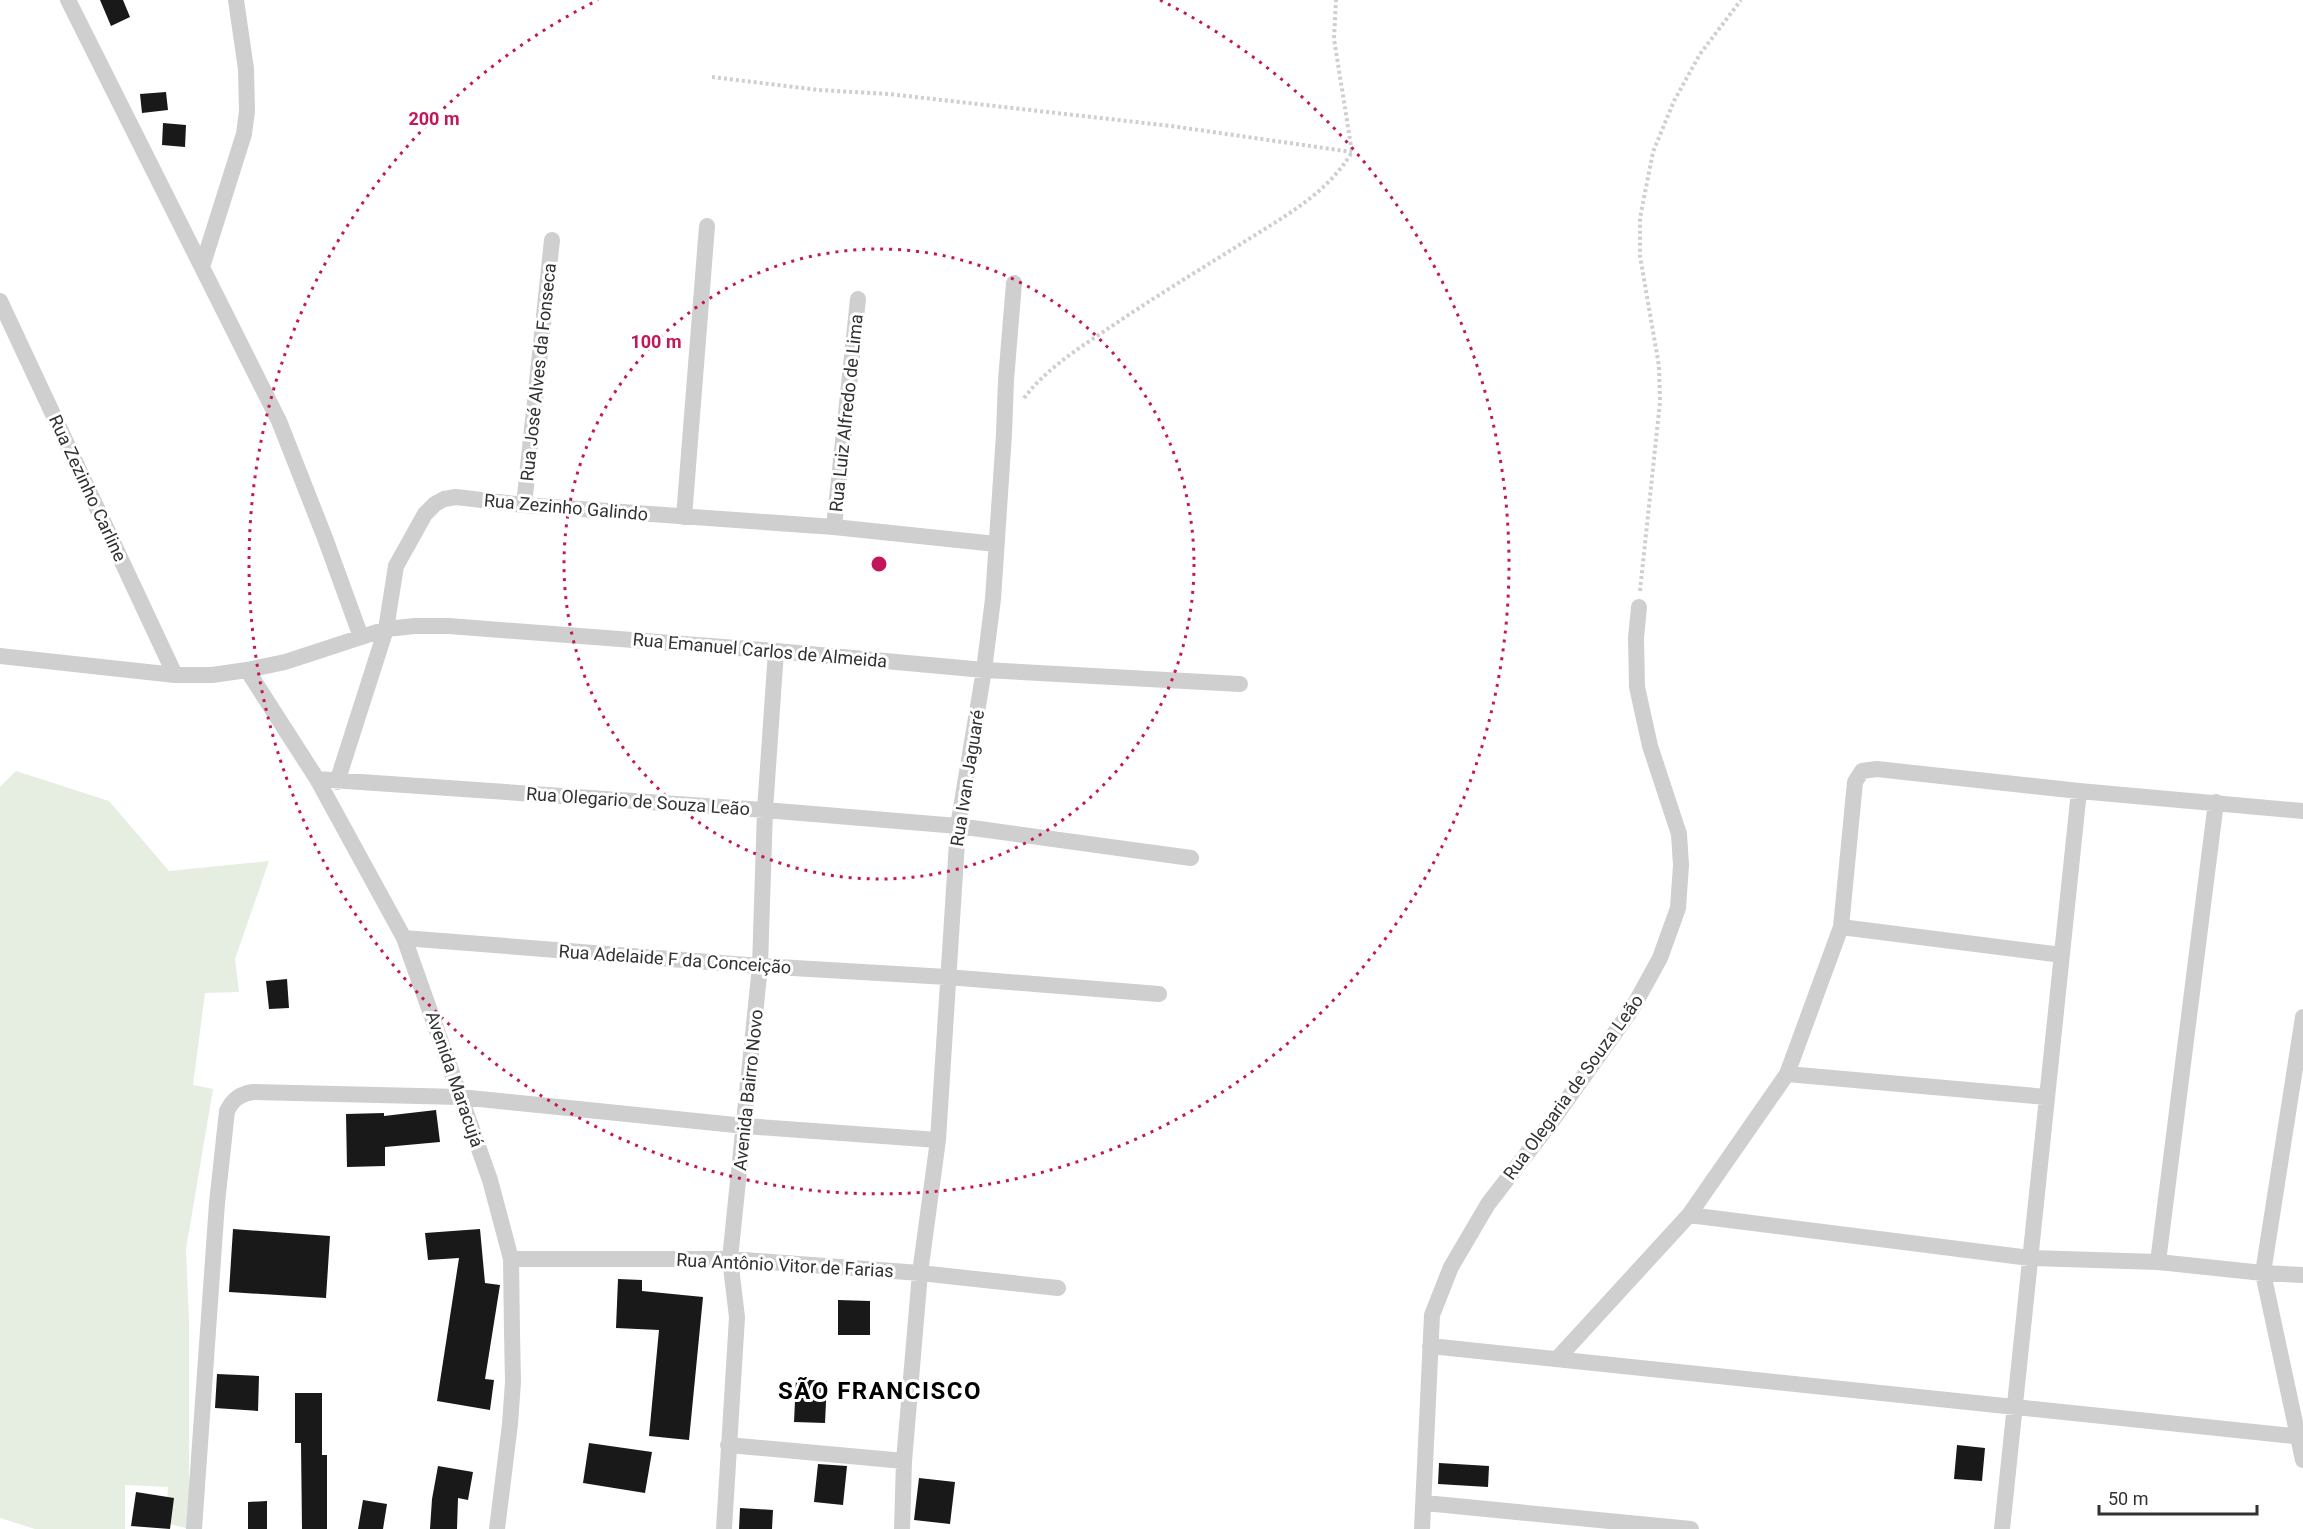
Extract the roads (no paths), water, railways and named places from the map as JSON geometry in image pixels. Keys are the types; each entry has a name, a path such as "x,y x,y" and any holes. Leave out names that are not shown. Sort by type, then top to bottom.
{"street":[{"path":"68,0 279,421 325,538 360,637"},
{"path":"202,267 244,134 247,111 246,69 236,0"},
{"path":"684,517 707,226"},
{"name":"Rua José Alves da Fonseca","path":"524,505 552,240"},
{"name":"Rua Ivan Jaguaré","path":"902,1529 904,1461 920,1273 938,1140 958,826 984,670 996,544 1014,283"},
{"name":"Rua Luiz Alfredo de Lima","path":"834,527 858,299"},
{"name":"Rua Zezinho Carline","path":"0,301 175,675"},
{"name":"Rua Zezinho Galindo","path":"337,782 387,629 396,566 425,514 444,499 456,497 524,505 834,527 996,544"},
{"name":"Rua Olegaria de Souza Leão","path":"1422,1529 1432,1315 1451,1267 1488,1204 1550,1125 1632,1009 1660,958 1677,908 1681,865 1679,834 1650,746 1637,687 1639,607"},
{"name":"Rua Emanuel Carlos de Almeida","path":"0,656 175,675 212,675 285,662 387,629 415,626 460,627 776,651 984,670 1240,684"},
{"name":"Avenida Bairro Novo","path":"724,1529 737,1317 730,1259 760,966 765,810 776,651"},
{"name":"Avenida Maracujá","path":"247,670 317,779 404,938 490,1180 511,1259 513,1382 497,1529"},
{"path":"1557,1359 1689,1215 1787,1074 1841,927 1855,782 1862,771 1877,769 2079,791 2303,811"},
{"name":"Rua Olegario de Souza Leão","path":"317,779 765,810 958,826 1191,858"},
{"path":"2002,1529 2079,791"},
{"path":"2158,1262 2216,802"},
{"path":"1841,927 2062,955"},
{"name":"Rua Adelaide F da Conceição","path":"404,938 1159,994"},
{"path":"2303,1017 2263,1273 2301,1437 2303,1460"},
{"path":"1787,1074 2047,1098"},
{"path":"194,1529 217,1203 227,1111 230,1104 243,1094 253,1092 460,1097 745,1126 938,1140"},
{"path":"1689,1215 2030,1258 2158,1262 2303,1275"},
{"name":"Rua Antônio Vitor de Farias","path":"511,1259 730,1259 920,1273 1058,1288"},
{"path":"1430,1346 2015,1405 2301,1437"},
{"path":"728,1445 904,1461"},
{"path":"1425,1503 1691,1529"}],"district":[{"name":"SÃO FRANCISCO","path":"880,1391"}]}
